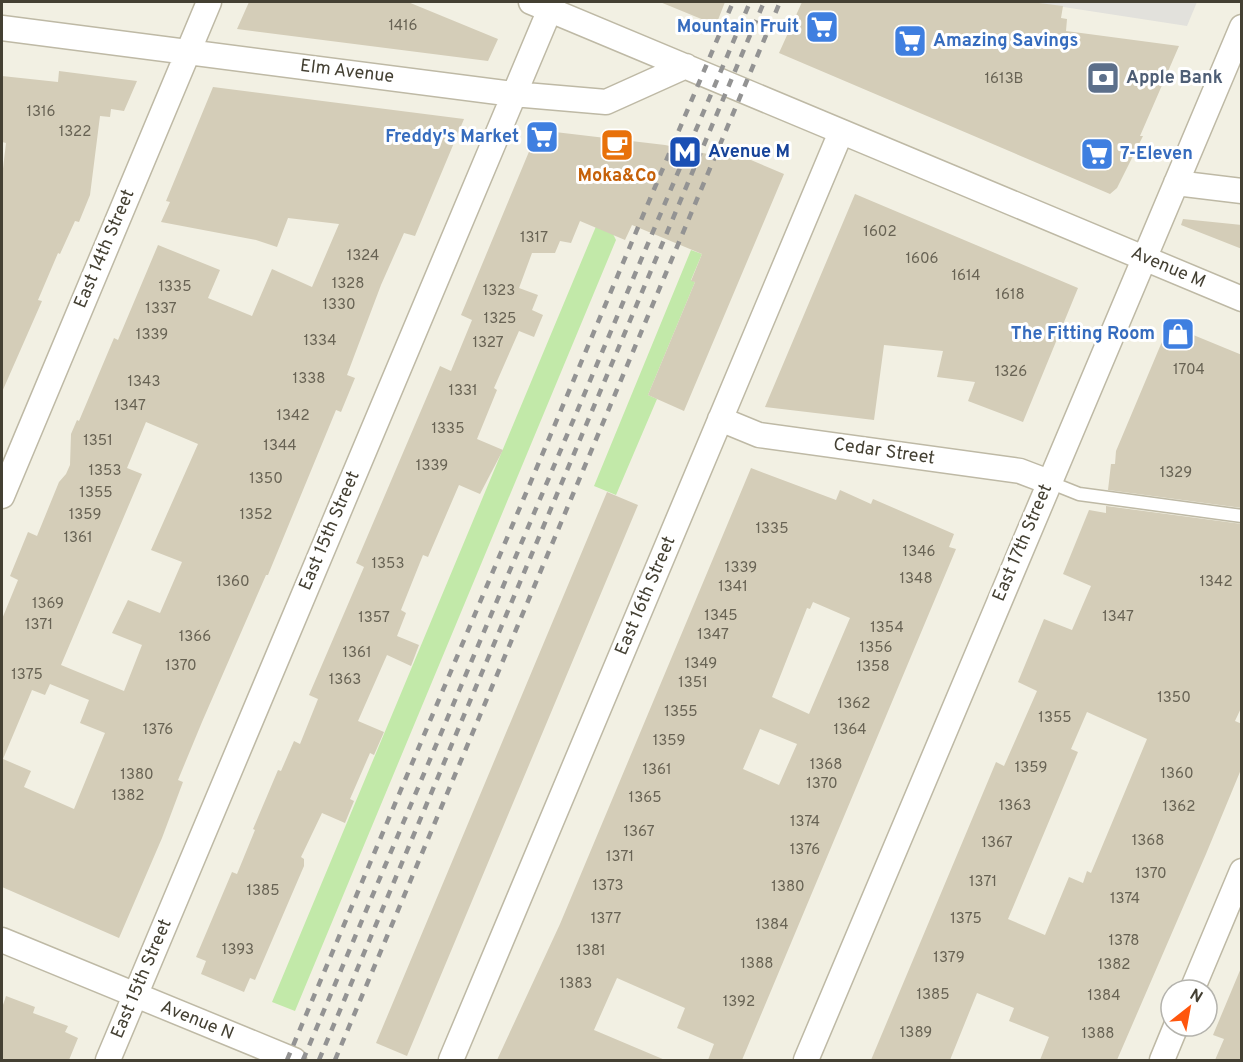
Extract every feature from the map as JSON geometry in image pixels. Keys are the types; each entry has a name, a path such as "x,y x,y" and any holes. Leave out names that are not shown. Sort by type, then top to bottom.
{"street":[{"name":"East 14th Street","path":"2,496 209,2"},
{"name":"Avenue M","path":"544,4 841,132 1242,299"},
{"name":"East 15th Street","path":"108,1060 513,94 544,4"},
{"name":"East 17th Street","path":"806,1060 1242,27"},
{"name":"Elm Avenue","path":"2,28 513,94 606,102 686,66"},
{"name":"East 16th Street","path":"451,1060 841,132"},
{"path":"1176,183 1242,191"},
{"name":"Cedar Street","path":"720,419 759,435 1020,471 1049,482"},
{"path":"1197,978 1242,871"},
{"name":"Avenue N","path":"2,939 294,1060"},
{"path":"1162,1060 1171,1038"}],"lane":[{"path":"1049,482 1079,494 1242,516"}],"green space":[{"path":"602,212 616,240 295,1011 272,1002"},
{"path":"691,250 702,254 691,280 695,282 648,395 657,399 616,495 594,486"}],"shaded area":[{"path":"1031,2 1197,2 1187,26"}],"building":[{"path":"249,2 408,2 498,39 488,61 237,29"},
{"path":"660,2 725,2 716,25"},
{"path":"802,2 1031,2 1063,6 1061,18 1067,19 1066,31 1179,46 1140,136 1143,136 1117,188 1110,194 779,53"},
{"path":"59,71 137,81 124,111 111,109 110,117 100,116 90,195 79,222 75,221 60,254 58,253 38,300 42,301 2,392 2,177 6,143 2,142 2,76 58,82"},
{"path":"213,87 464,119 415,236 404,233 381,285 347,375 355,378 341,412 336,410 268,575 266,575 202,722 178,780 183,782 162,838 119,938 2,887 2,619 18,580 10,576 28,532 37,536 59,482 66,474 70,465 71,434 77,420 79,421 114,338 118,340 158,245 220,270 208,298 252,316 272,269 312,287 339,224 288,218 277,247 256,240 161,222 170,202 166,201","holes":["146,422 198,444 151,550 182,562 160,613 128,600 112,633 142,645 124,691 61,665 142,474 127,468","50,684 89,700 80,723 105,733 74,809 24,787 31,771 3,759 32,690 45,695"]},
{"path":"538,130 665,145 722,157 725,149 784,174 684,411 648,395 695,282 691,281 702,254 632,225 625,240 580,221 571,243 560,241 555,253 532,253 519,288 538,295 532,310 543,315 534,337 519,331 494,388 497,390 477,439 503,450 480,494 459,485 428,557 423,555 401,610 406,613 397,636 419,645 411,666 387,655 358,721 384,732 374,755 370,753 350,799 354,801 345,823 322,813 301,857 304,859 304,866 255,980 250,978 244,992 201,974 206,961 196,957 232,872 237,874 278,770 281,771 294,741 300,744 318,699 309,695 364,567 356,563 440,366 451,371 472,320 461,315"},
{"path":"855,194 1078,288 1023,422 968,401 975,382 937,377 943,351 884,345 874,420 765,407"},
{"path":"1183,219 1242,225 1242,249 1181,225"},
{"path":"1169,325 1242,355 1242,508 1108,490 1111,464 1115,464 1116,451"},
{"path":"751,468 836,500 840,490 871,504 873,499 954,534 949,547 956,549 742,1060 708,1060 714,1044 677,1028 685,1008 617,978 594,1030 665,1060 497,1060 560,924","holes":["813,602 850,618 809,714 772,697 807,608 810,609","760,729 797,744 779,785 743,769"]},
{"path":"607,492 638,505 407,1056 376,1043"},
{"path":"1106,506 1242,524 1242,706 1235,721 1242,724 1242,767 1206,854 1117,1060 1040,1060 1049,1037 1009,1021 1014,1008 977,993 950,1060 871,1060 996,762 1004,766 1037,691 1018,682 1044,619 1072,630 1091,586 1063,574 1089,510 1106,513","holes":["1087,712 1147,739 1091,873 1087,871 1083,883 1069,877 1045,935 1008,919 1078,752 1071,749"]},
{"path":"1241,968 1242,1060 1215,1060 1224,1039 1219,1037 1219,1021"},
{"path":"6,996 35,1007 33,1013 68,1026 65,1032 78,1038 69,1060 2,1060 2,1008"}],"railway":[{"path":"287,1060 733,2"},
{"path":"303,1060 750,2"},
{"path":"319,1060 764,2"},
{"path":"335,1060 780,2"}],"place":[{"name":"Mountain Fruit","path":"822,27"},
{"name":"Amazing Savings","path":"910,41"},
{"name":"Apple Bank","path":"1103,78"},
{"name":"Freddy's Market","path":"542,137"},
{"name":"Moka&Co","path":"617,145"},
{"name":"Avenue M","path":"685,152"},
{"name":"7-Eleven","path":"1097,154"},
{"name":"The Fitting Room","path":"1178,334"}]}
